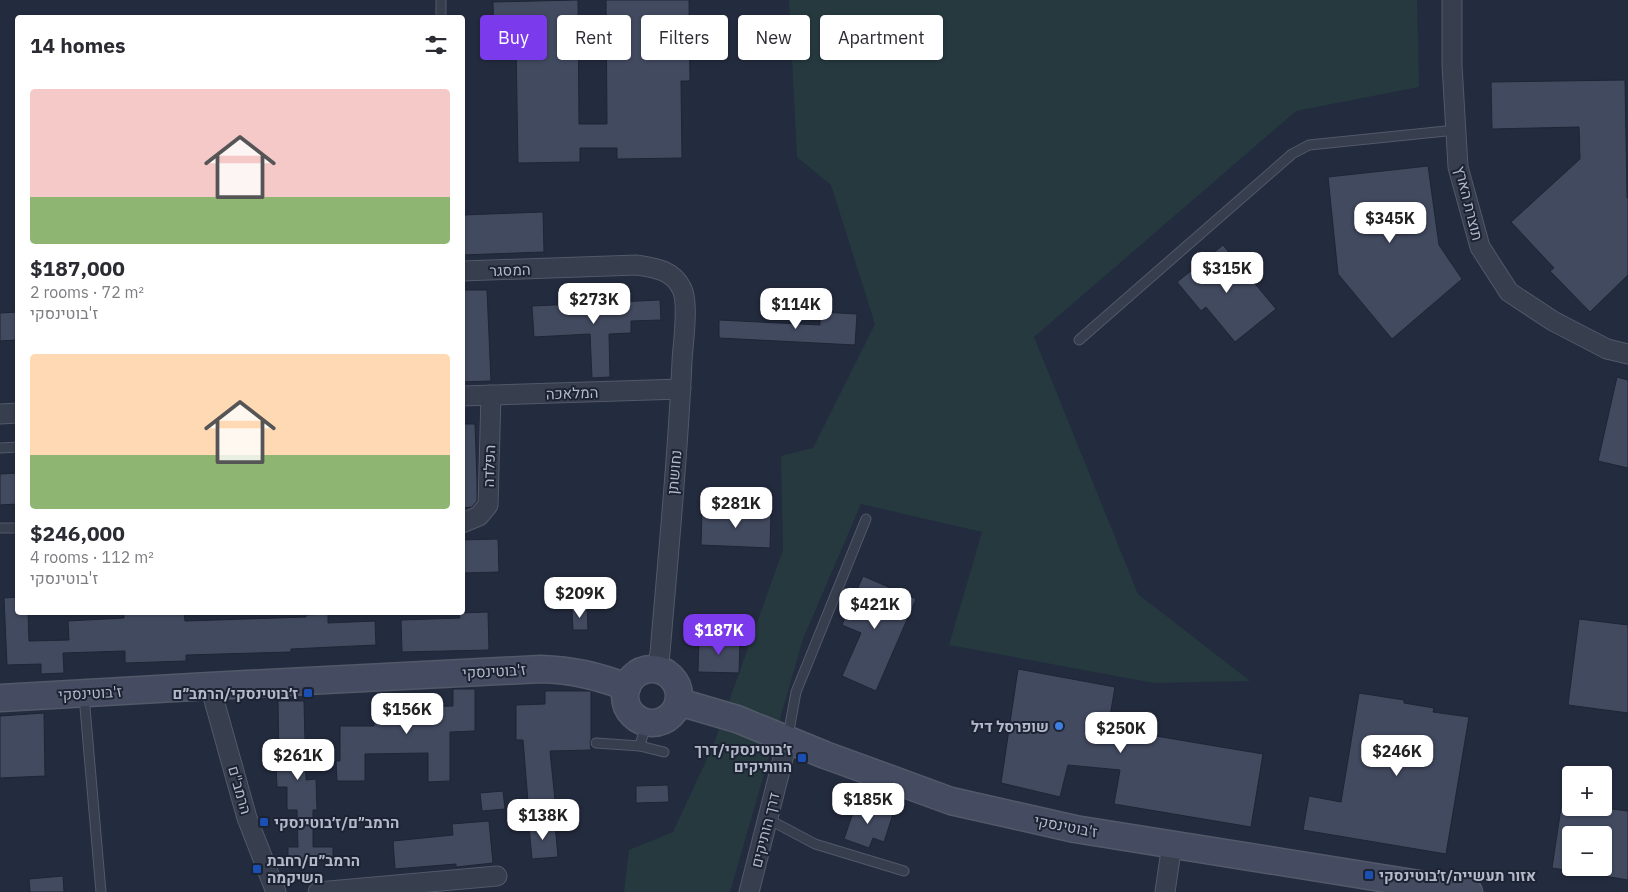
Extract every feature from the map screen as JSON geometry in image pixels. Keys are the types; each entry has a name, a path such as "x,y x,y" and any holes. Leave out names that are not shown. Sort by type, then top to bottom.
{"street":[{"name":"תוצרת הארץ","path":"1452,0 1452,65 1458,167 1480,247 1509,292 1552,322 1606,348 1628,354"},
{"name":"המסגר","path":"465,271 637,265 660,268 674,277"},
{"name":"נחושתן","path":"657,670 660,653 681,389 685,305 682,289 674,277"},
{"name":"המלאכה","path":"465,396 681,389"},
{"name":"הפלדה","path":"465,522 479,516 488,505 491,395"},
{"path":"0,414 15,413"},
{"name":"ז'בוטינסקי","path":"0,698 541,669 567,670 597,676 627,687"},
{"path":"650,670 657,670 670,676 675,681 678,688 679,702 676,710 670,717 654,723 643,734 637,719 626,705 625,696 627,687 636,675 650,670"},
{"name":"הרמב\"ם","path":"210,686 248,818 276,892"},
{"name":"ז'בוטינסקי","path":"679,702 737,719 825,755 951,802 1075,829 1172,844 1372,884 1469,892"},
{"name":"דרך הותיקים","path":"749,892 788,739"},
{"path":"1165,892 1172,844"},
{"path":"318,892 497,876"}],"lane":[{"path":"441,0 441,15"},
{"path":"1079,340 1292,154 1309,145 1456,130"},
{"path":"0,448 15,448"},
{"path":"788,739 796,692 866,519"},
{"path":"0,528 15,528"},
{"path":"84,694 102,892"},
{"path":"596,744 643,734 664,752"},
{"path":"768,819 815,844 904,871"}],"shaded area":[{"path":"789,0 1417,0 1419,87 1296,111 1034,337 1138,594 1250,681 1154,683 949,645 982,532 861,504 803,639 730,892 624,892 629,850 673,832 713,746 783,550 781,456 813,448 875,324 831,185 797,157 792,60 810,60 810,15 790,15"}],"building":[{"path":"578,0 578,15 557,15 557,60 578,60 579,124 607,124 606,60 631,60 631,15 606,15 606,0 689,0 689,15 641,15 641,60 690,60 690,81 681,81 682,158 617,159 617,148 580,148 580,162 518,163 516,60 547,60 547,15 493,15 493,2"},
{"path":"1625,80 1628,275 1590,312 1550,271 1554,268 1511,222 1580,159 1579,127 1492,129 1491,82"},
{"path":"1428,166 1439,245 1462,279 1392,339 1338,274 1328,177"},
{"path":"543,212 544,252 465,255 465,215"},
{"path":"1223,245 1276,309 1235,342 1206,307 1201,311 1177,282"},
{"path":"465,290 487,290 491,381 465,382"},
{"path":"660,300 661,320 631,321 631,333 609,334 610,377 592,378 590,334 534,337 532,306"},
{"path":"15,312 15,340 0,341 0,313"},
{"path":"820,312 857,314 855,345 719,338 719,320 820,325"},
{"path":"1617,377 1628,380 1628,468 1598,461"},
{"path":"465,424 475,424 477,501 472,507 465,508"},
{"path":"15,473 15,504 0,505 0,474"},
{"path":"702,511 771,513 770,548 701,545"},
{"path":"498,539 499,572 465,573 465,540"},
{"path":"863,576 916,599 876,691 842,676 861,633 842,625"},
{"path":"15,597 15,615 28,615 29,641 69,640 68,621 124,618 124,615 184,615 185,621 328,615 328,623 375,621 376,645 291,649 291,652 186,655 186,661 125,663 125,651 63,653 64,673 41,674 41,664 7,665 4,598"},
{"path":"587,608 588,630 573,630 572,609"},
{"path":"488,612 489,650 402,652 401,620 460,618 459,615 465,615 465,613"},
{"path":"1579,619 1628,625 1628,713 1568,705"},
{"path":"699,638 740,640 739,673 698,672"},
{"path":"1018,669 1115,687 1108,728 1263,754 1251,827 1114,804 1120,770 1068,765 1060,797 1001,783"},
{"path":"453,689 475,689 475,731 450,732 450,781 428,782 428,753 365,754 365,781 337,781 336,761 340,761 340,726 374,726 374,702 410,702 410,707 453,706"},
{"path":"545,691 591,691 591,750 550,751 555,800 528,802 523,740 516,740 516,705 545,704"},
{"path":"1359,693 1404,700 1404,703 1434,708 1433,712 1469,717 1446,854 1303,830 1309,796 1341,802"},
{"path":"278,701 304,701 306,780 316,779 317,810 313,810 313,847 333,847 333,861 288,861 288,847 298,847 297,810 287,810 287,787 277,787 276,765 279,765"},
{"path":"44,713 45,776 0,778 0,716"},
{"path":"668,785 669,802 636,803 636,786"},
{"path":"503,791 505,809 482,811 480,793"},
{"path":"857,801 893,814 884,842 873,838 869,848 844,839"},
{"path":"1561,808 1562,816 1612,816 1612,809 1628,811 1628,880 1604,876 1612,876 1612,826 1562,826 1562,870 1552,868"},
{"path":"489,821 493,863 456,867 456,864 395,869 393,841 453,835 452,824"},
{"path":"555,824 558,857 532,859 529,826"},
{"path":"63,876 64,892 30,892 29,879"}],"place":[{"name":"ז׳בוטינסקי/הרמב״ם","path":"308,693"},
{"name":"שופרסל דיל","path":"1059,726"},
{"name":"ז׳בוטינסקי/דרך הוותיקים","path":"802,758"},
{"name":"הרמב״ם/ז׳בוטינסקי","path":"264,822"},
{"name":"הרמב״ם/רחבת השיקמה","path":"257,869"},
{"name":"אזור תעשייה/ז׳בוטינסקי","path":"1369,875"}]}
